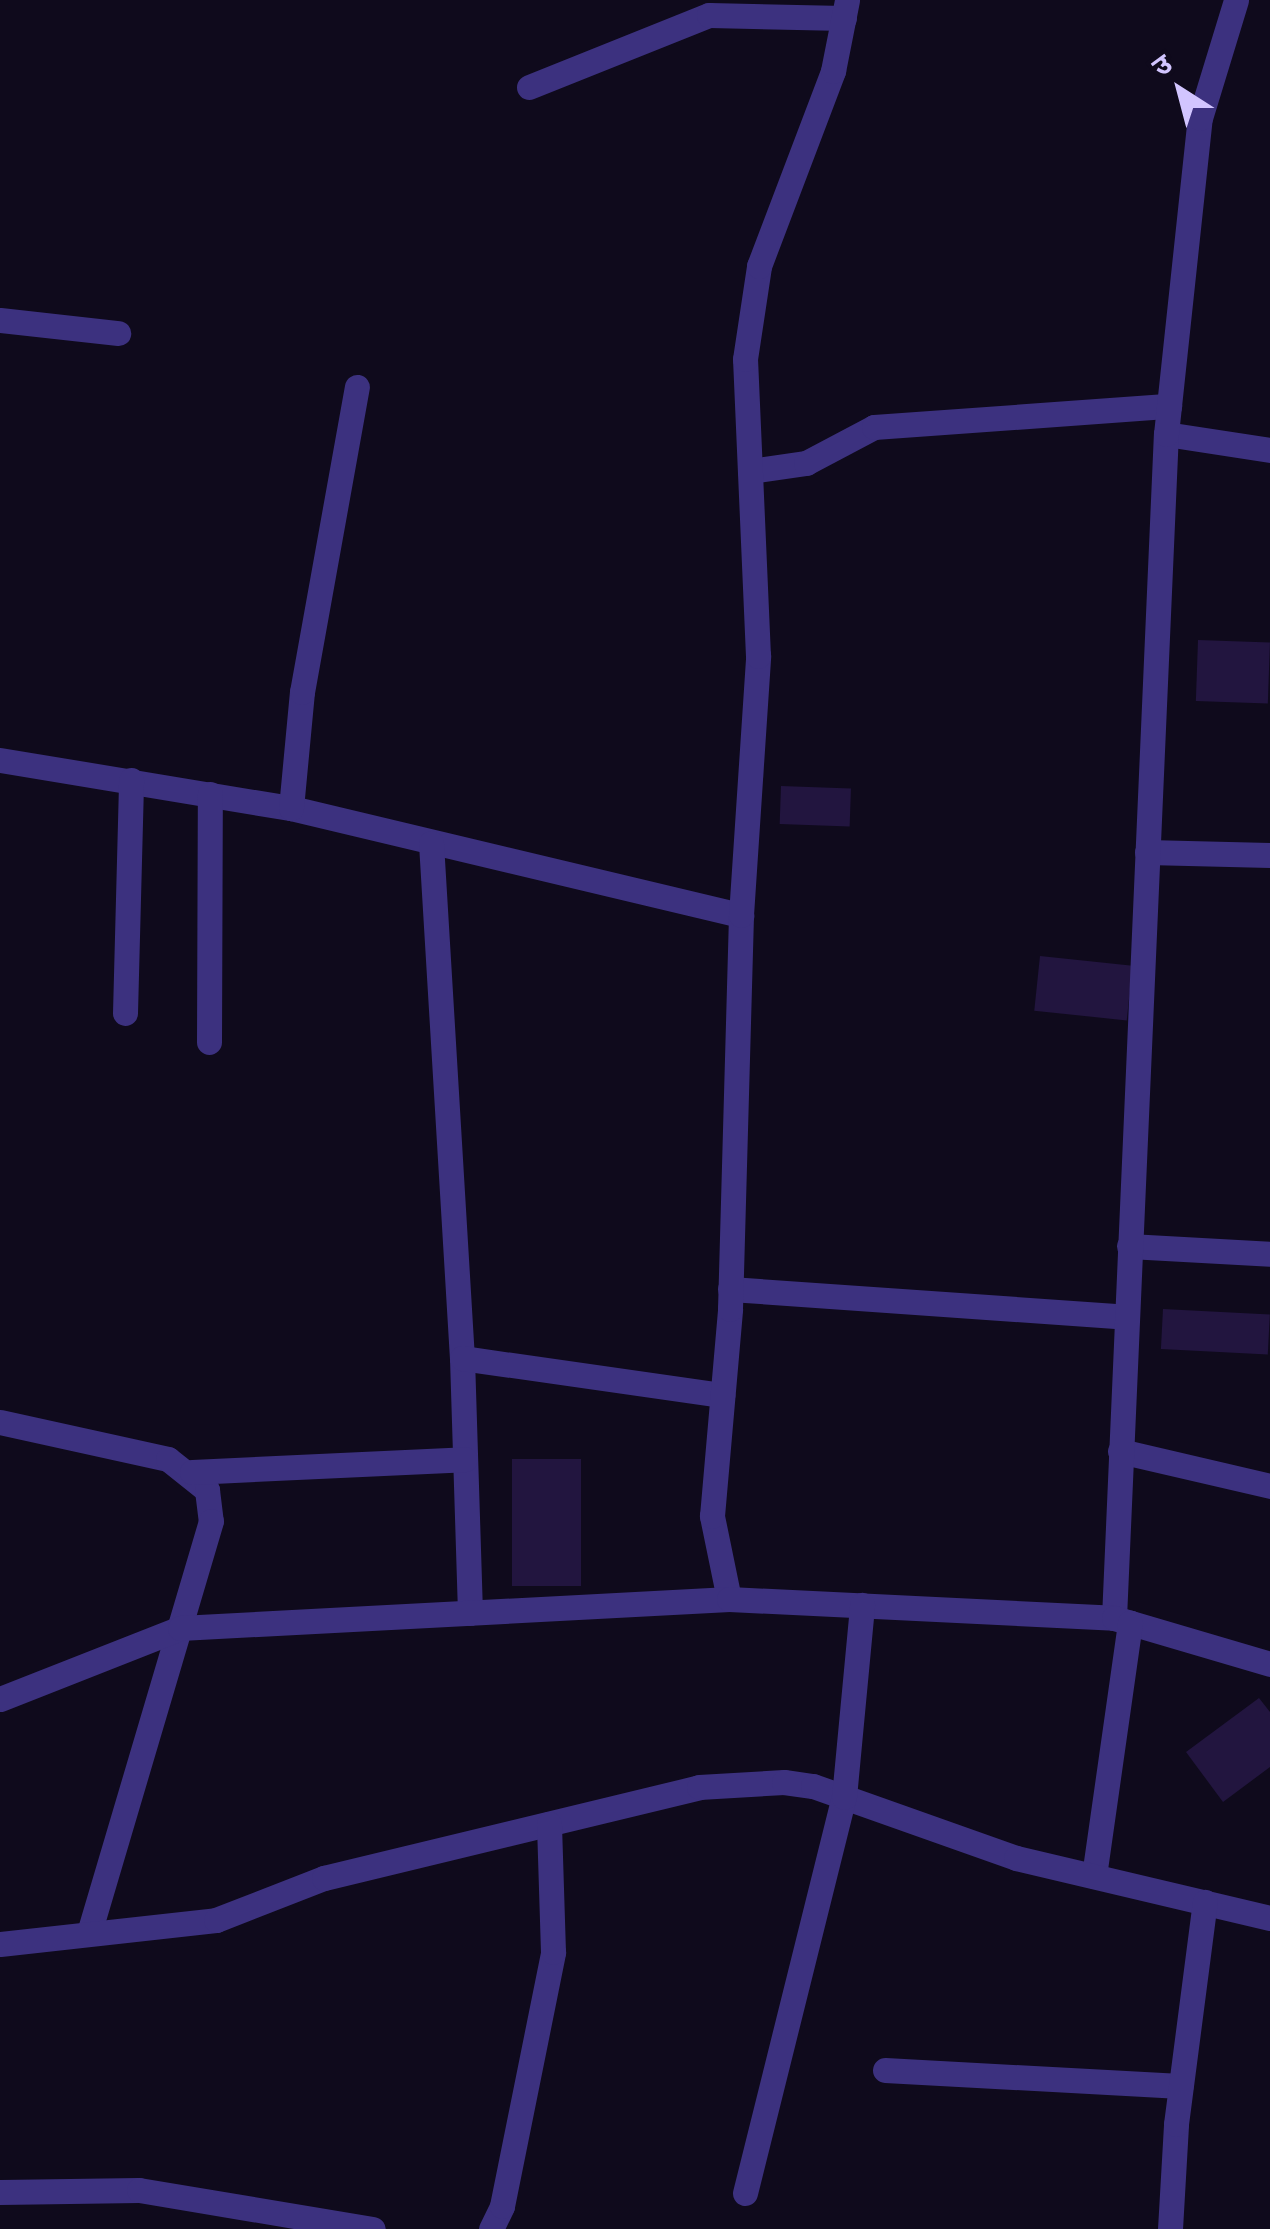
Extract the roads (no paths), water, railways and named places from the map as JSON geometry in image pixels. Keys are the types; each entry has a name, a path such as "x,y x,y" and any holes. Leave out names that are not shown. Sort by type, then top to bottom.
{"street":[{"path":"1094,1876 1122,1620 1120,1451 1166,434 1200,118 1236,0"},
{"path":"529,87 709,15 845,9 833,71 760,266 746,359 758,656 741,915 730,1290 712,1516 729,1599"},
{"path":"0,320 118,332"},
{"path":"291,808 302,692 356,387"},
{"path":"750,470 806,463 874,427 1169,406"},
{"path":"1166,434 1270,450"},
{"path":"0,760 291,808 741,915"},
{"path":"125,1014 131,780"},
{"path":"209,1042 210,794"},
{"path":"431,843 462,1358 470,1612"},
{"path":"1147,852 1270,855"},
{"path":"1129,1246 1270,1254"},
{"path":"730,1290 1126,1317"},
{"path":"462,1358 722,1395"},
{"path":"0,1422 168,1459 192,1472 207,1490 211,1522 89,1932"},
{"path":"1120,1451 1270,1486"},
{"path":"192,1472 465,1459"},
{"path":"0,1699 180,1628 729,1599 1122,1620 1270,1664"},
{"path":"746,2193 844,1797 862,1605"},
{"path":"0,1944 216,1920 324,1878 700,1787 784,1782 844,1797 938,1835 1270,1918"},
{"path":"491,2229 502,2206 552,1952 549,1824"},
{"path":"1170,2229 1181,2086 1206,1902"},
{"path":"885,2070 1181,2086"},
{"path":"0,2192 139,2190 372,2229"}]}
